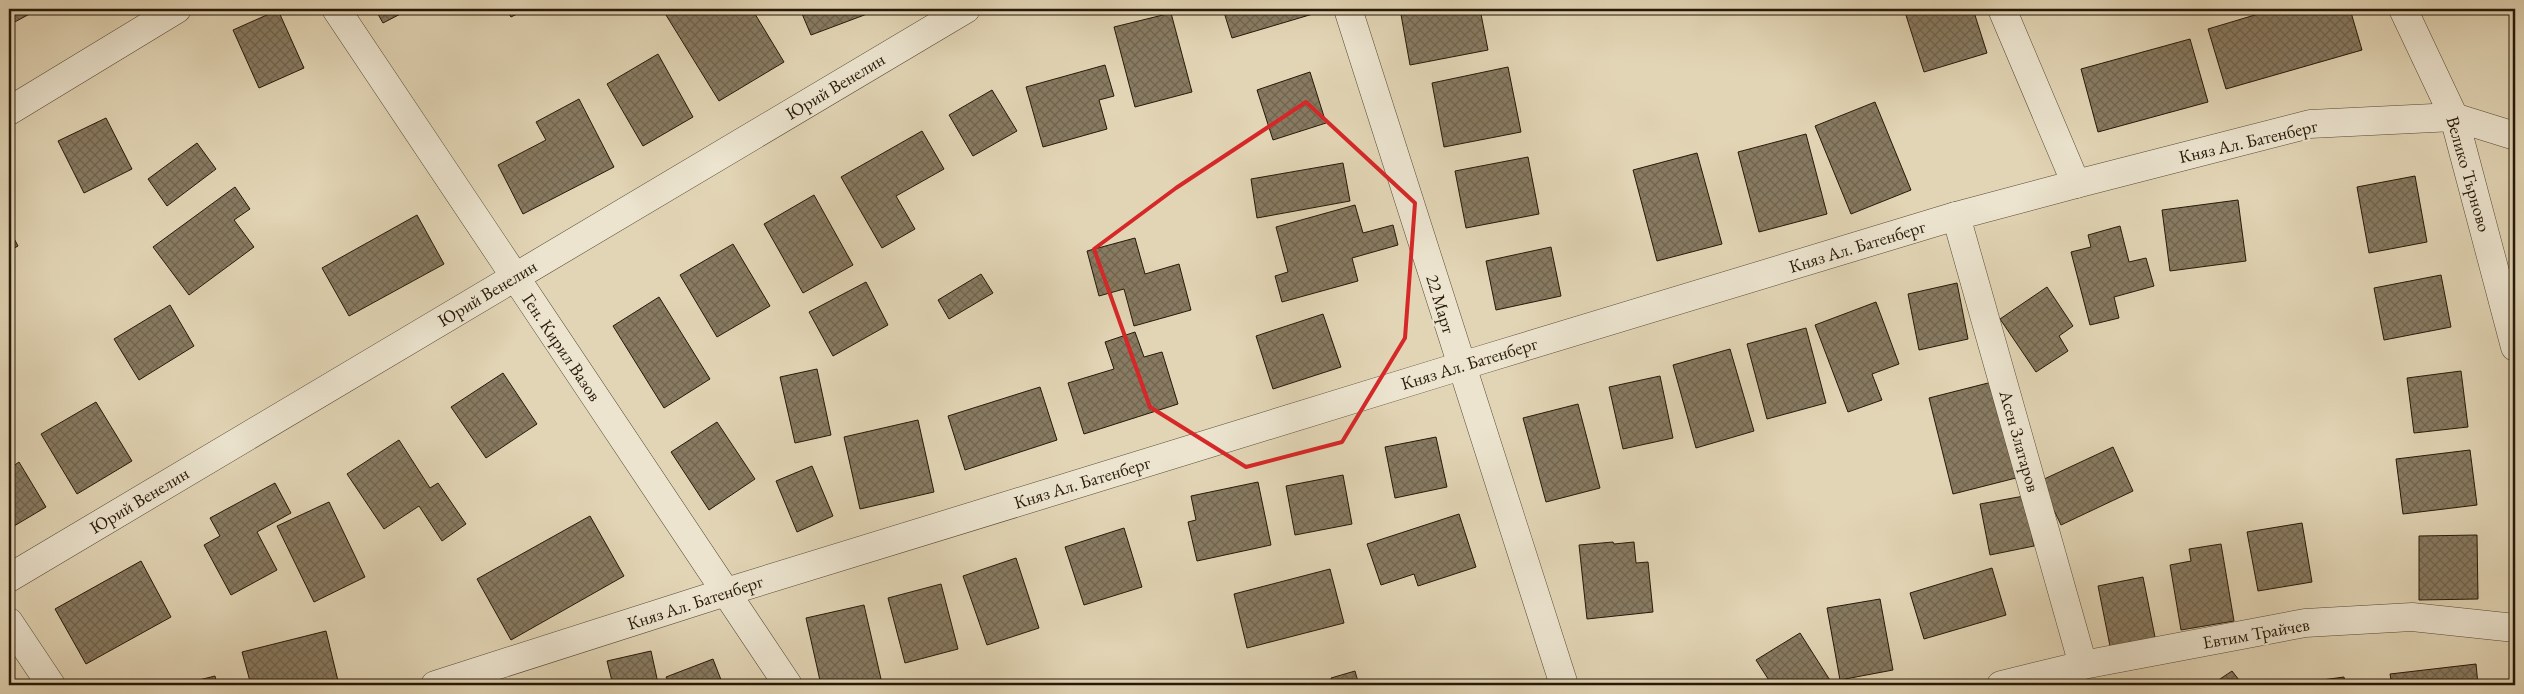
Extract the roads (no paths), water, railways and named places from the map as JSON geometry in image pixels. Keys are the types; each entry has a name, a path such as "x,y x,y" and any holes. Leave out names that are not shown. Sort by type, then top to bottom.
{"street":[{"path":"9,110 177,9"},
{"name":"Ген. Кирил Вазов","path":"336,9 788,685"},
{"name":"Юрий Венелин","path":"9,578 966,9"},
{"name":"22 Март","path":"1348,9 1564,685"},
{"path":"2002,9 2076,184"},
{"name":"Велико Търново","path":"2403,9 2454,117 2515,347"},
{"name":"Княз Ал. Батенберг","path":"435,685 726,592 1461,366 1956,216 2076,184 2310,124 2454,117 2515,136"},
{"name":"Асен Златаров","path":"1956,216 2083,665"},
{"name":"Евтим Трайчев","path":"2001,685 2083,665 2305,622 2412,618 2515,628"},
{"path":"9,622 51,685"}]}
